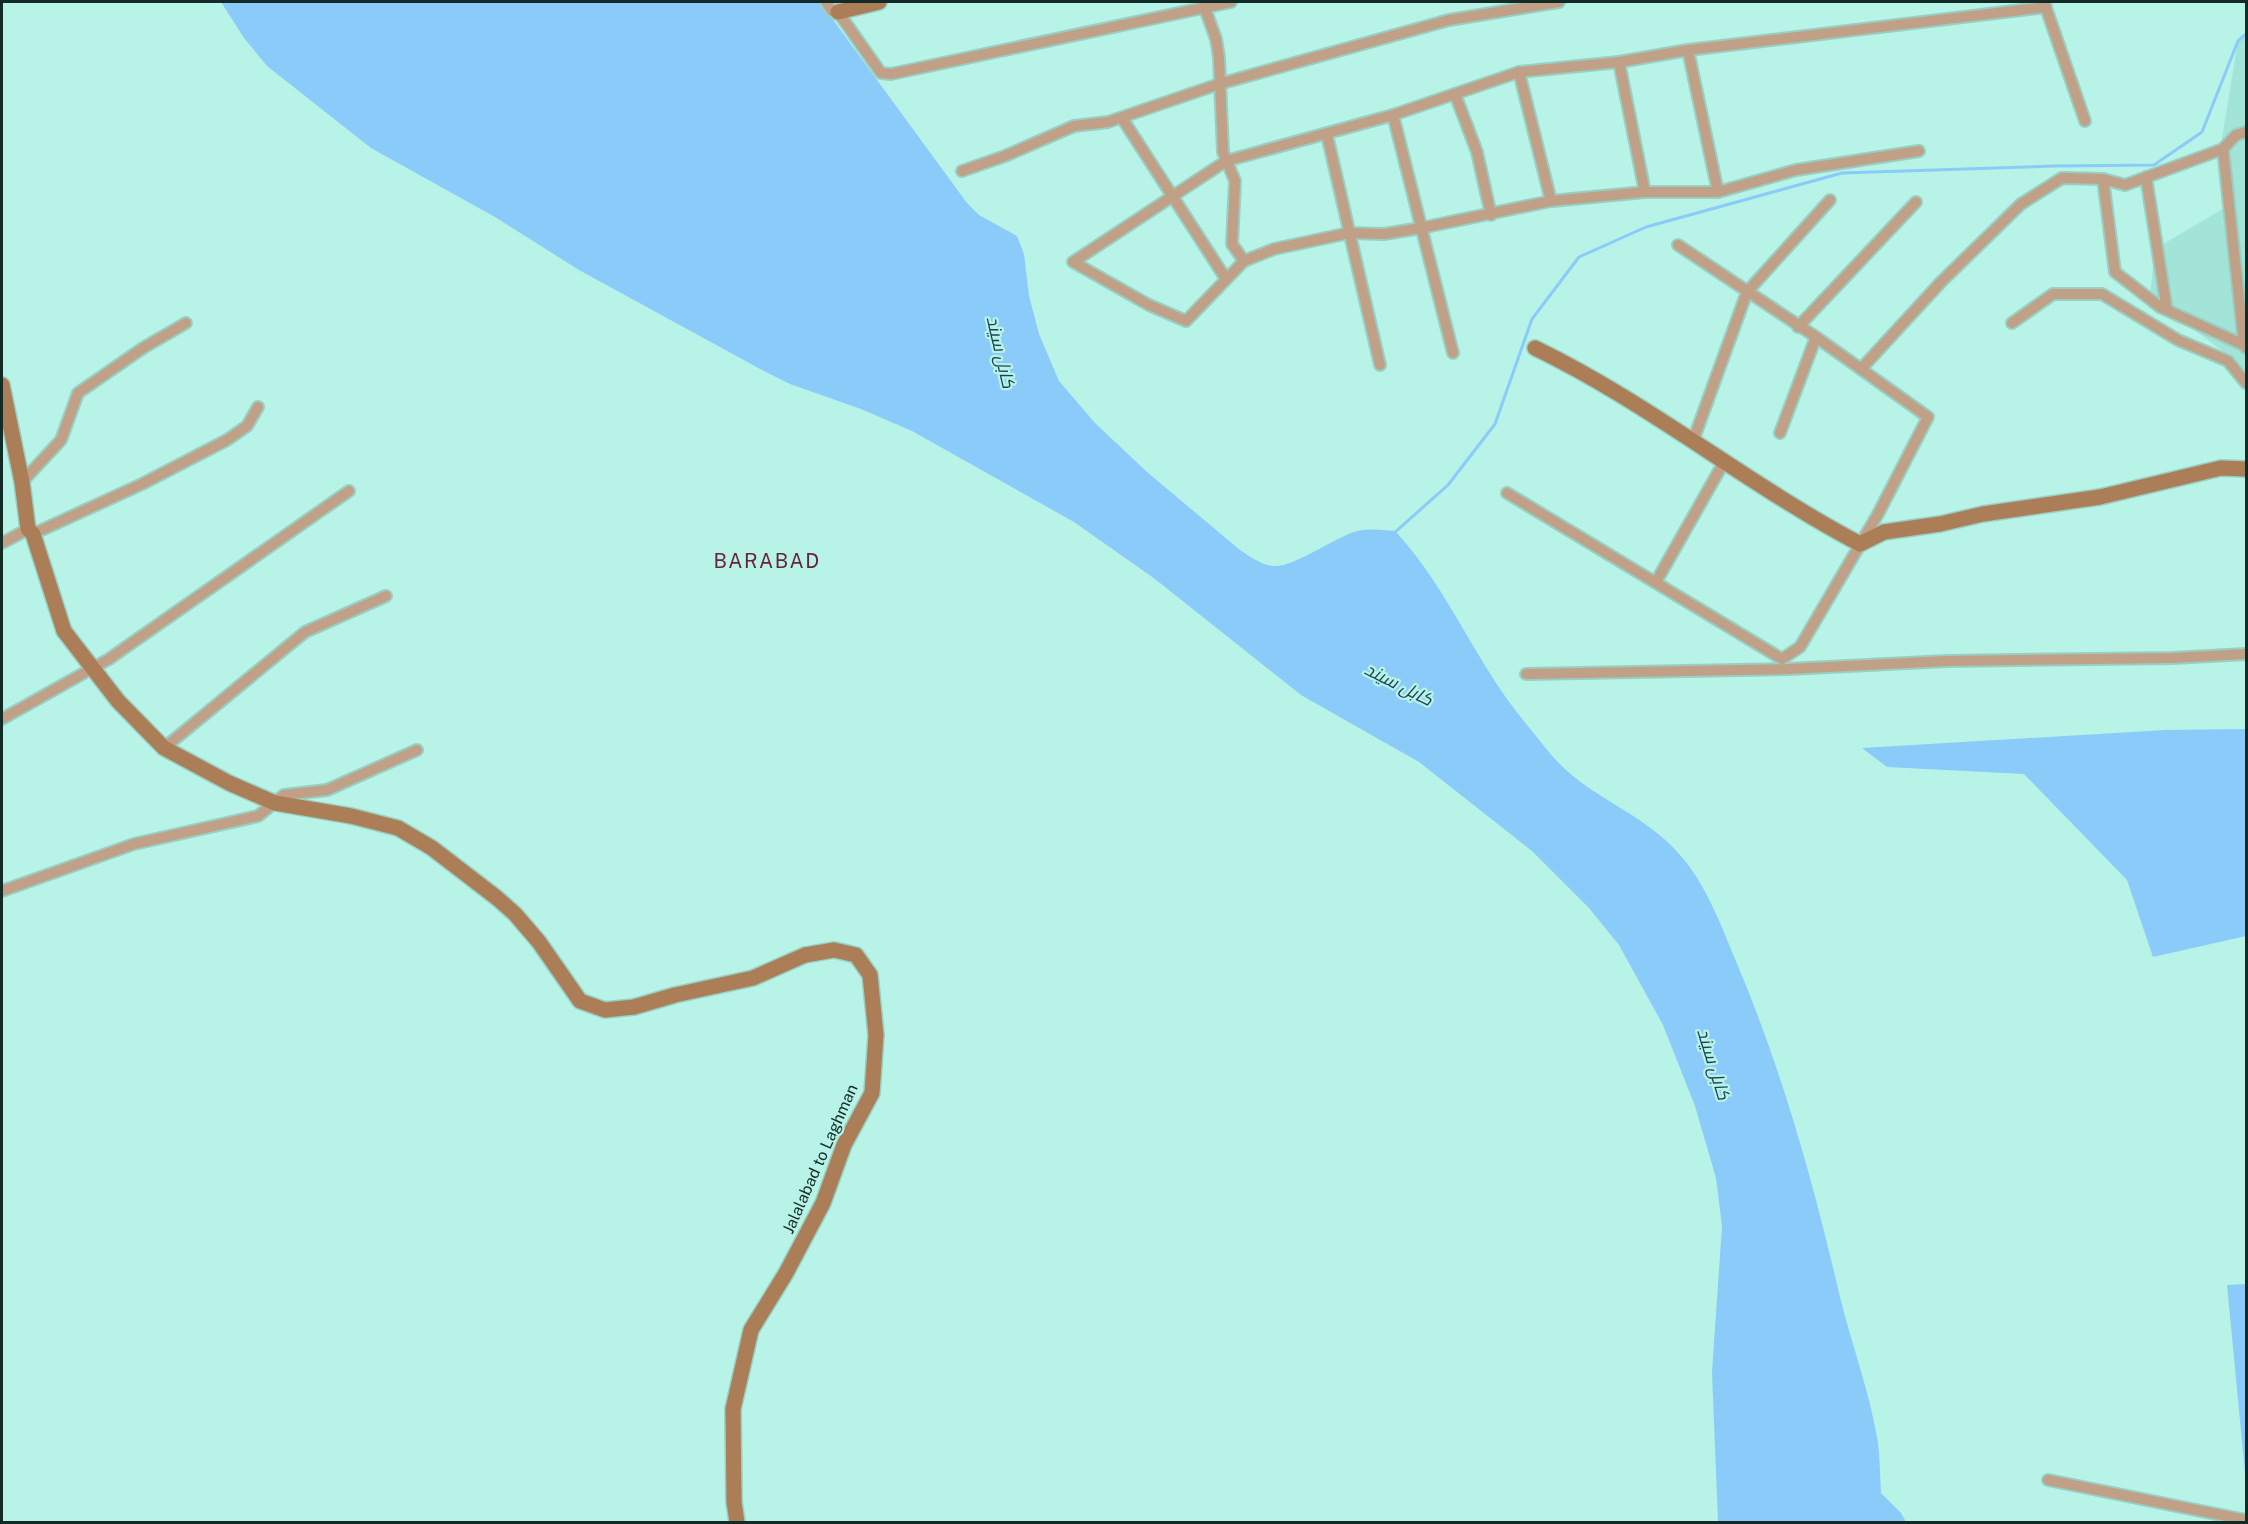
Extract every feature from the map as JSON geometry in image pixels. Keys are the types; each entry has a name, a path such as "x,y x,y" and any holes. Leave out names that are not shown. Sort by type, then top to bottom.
{"street":[{"path":"826,2 832,11 838,12 879,2"},
{"path":"838,12 881,73 891,74 1203,5 1231,2"},
{"path":"962,171 1005,156 1074,126 1122,117 1220,84 1500,5 1559,2"},
{"path":"1919,151 1796,170 1718,192 1645,192 1551,201 1421,228 1383,234 1349,233 1274,249 1244,261 1186,321 1119,289 1073,262 1173,198 1226,160 1393,116 1519,72 1619,62 1688,50 2045,4 2085,121"},
{"path":"1203,5 1216,39 1221,139 1226,160 1235,181 1232,244 1244,261"},
{"path":"1688,50 1718,192"},
{"path":"1619,62 1645,192"},
{"path":"1519,72 1551,201"},
{"path":"1455,94 1477,153 1491,215"},
{"path":"1393,116 1453,353"},
{"path":"1122,117 1226,279"},
{"path":"1861,369 1941,282 2021,204 2062,178 2103,179 2125,185 2223,149 2236,135 2247,132"},
{"path":"1327,135 1380,365"},
{"path":"2223,149 2245,347"},
{"path":"2146,177 2167,310"},
{"path":"2103,179 2115,272 2167,310 2245,347"},
{"path":"1693,441 1747,292 1830,200"},
{"path":"1798,327 1916,202"},
{"path":"1507,493 1782,659 1800,647 1860,544 1928,417 1816,337 1678,245"},
{"path":"2012,323 2053,294 2102,294 2178,340 2228,361 2247,382"},
{"path":"22,482 61,440 78,393 144,348 186,323"},
{"path":"1780,433 1816,337"},
{"path":"1535,348 1658,417 1724,462 1860,544"},
{"name":"Jalalabad to Laghman","path":"2,386 30,531 58,621 91,669 164,748 274,803 351,816 398,828 432,849 515,914 539,942 580,1001 605,1010 634,1007 675,995 753,978 805,956 834,950 856,955 870,975 876,1035 872,1094 844,1146 823,1203 786,1273 751,1330 733,1409 734,1502 737,1522"},
{"path":"2,543 142,484 227,440 247,426 258,407"},
{"path":"1656,582 1724,462"},
{"path":"1860,544 1884,532 1940,524 1983,514 2100,497 2221,468 2247,469"},
{"path":"2,719 91,669 349,491"},
{"path":"164,748 305,632 386,596"},
{"path":"1526,674 1788,669 1947,661 2172,658 2247,654"},
{"path":"2,891 134,844 258,816 284,795 327,790 417,750"},
{"path":"2048,1480 2247,1520"}],"shaded area":[{"path":"2246,37 2246,374 2224,352 2150,297 2155,249 2226,207 2220,150 2238,41"}],"water":[{"name":"کابل سيند","path":"221,2 820,2 967,203 979,215 1017,236 1024,254 1029,296 1039,334 1059,381 1095,423 1147,472 1240,550 1264,564 1273,566 1291,563 1354,532 1395,531 1435,583 1504,695 1548,751 1582,783 1656,832 1689,866 1704,890 1722,928 1754,1006 1783,1088 1808,1171 1870,1406 1878,1443 1881,1493 1901,1513 1906,1522 1718,1522 1712,1372 1722,1226 1716,1178 1695,1106 1663,1025 1619,945 1589,908 1532,851 1419,762 1301,695 1155,579 1074,522 912,431 861,409 790,384 762,370 579,270 495,217 371,148 267,66 244,38"},
{"path":"2246,729 2246,936 2153,957 2127,880 2024,774 1887,767 1862,748 2165,730"},
{"path":"2246,1284 2246,1483 2227,1285"}],"waterway":[{"path":"1393,534 1448,485 1495,424 1532,319 1579,257 1646,227 1842,173 2154,165 2202,132 2238,41 2246,34"}],"district":[{"name":"BARABAD","path":"767,561"}]}
